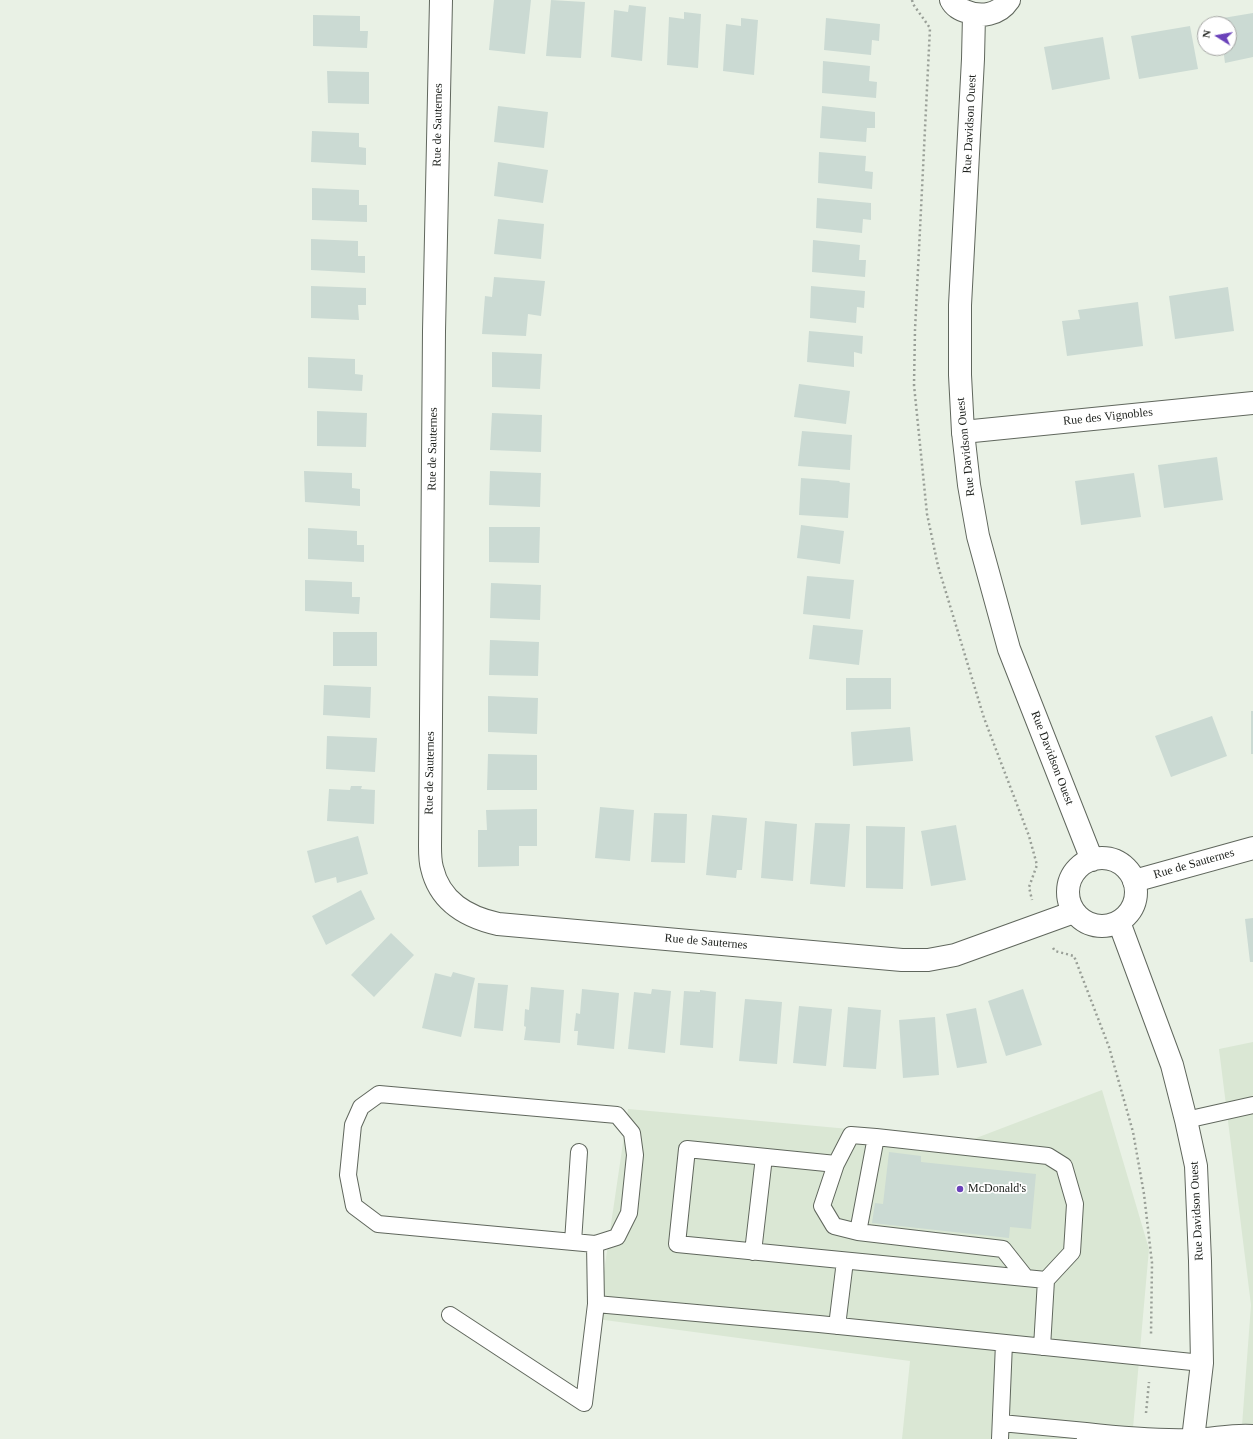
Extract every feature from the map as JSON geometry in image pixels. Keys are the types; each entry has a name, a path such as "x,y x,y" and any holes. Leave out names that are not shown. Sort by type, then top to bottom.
{"street":[{"name":"Rue de Sauternes","path":"441,0 434,323 430,846 432,868 439,886 451,902 465,913 481,920 498,924 902,960 928,960 955,955 1074,912"},
{"path":"951,0 957,8 974,15 985,15 997,11 1009,0"},
{"name":"Rue Davidson Ouest","path":"974,15 960,305 960,375 963,432 969,485 978,536 1009,649 1092,860"},
{"name":"Rue des Vignobles","path":"963,432 1253,403"},
{"name":"Rue de Sauternes","path":"1134,881 1253,848"},
{"path":"1104,858 1117,861 1128,869 1134,881 1136,892 1134,904 1128,914 1119,922 1107,926 1094,926 1083,921 1074,912 1068,897 1070,882 1078,868 1092,860 1104,858"},
{"name":"Rue Davidson Ouest","path":"1119,922 1172,1065 1196,1166 1202,1363 1193,1438"}],"lane":[{"path":"379,1094 617,1115 632,1133 636,1155 629,1213 617,1237 595,1244 573,1242 378,1224 354,1206 348,1175 353,1126 361,1107 379,1094"},
{"path":"1186,1120 1253,1105"},
{"path":"1026,1278 1003,1249 858,1232 834,1226 822,1206 836,1164 851,1135 1048,1156 1064,1166 1075,1204 1072,1252 1046,1280 1042,1347"},
{"path":"858,1232 876,1137"},
{"path":"836,1164 687,1149 677,1244 1046,1280"},
{"path":"573,1242 579,1152"},
{"path":"753,1252 764,1157"},
{"path":"450,1315 584,1403 596,1304 595,1244"},
{"path":"837,1326 845,1261"},
{"path":"596,1304 837,1326 1202,1363"},
{"path":"1004,1343 1000,1431 1193,1438 1240,1432 1253,1433"}],"path":[{"path":"1051,946 1055,951 1074,956 1109,1047 1133,1132 1144,1194 1152,1263 1150,1358 1144,1437"}],"shaded area":[{"path":"1253,1042 1253,1439 1241,1439 1251,1305 1219,1049"},
{"path":"1102,1090 1149,1249 1132,1439 902,1439 910,1361 597,1319 628,1109 971,1140"}],"building":[{"path":"494,0 531,0 525,54 489,50"},
{"path":"551,0 585,2 581,58 546,56"},
{"path":"629,5 646,7 642,61 611,57 614,10 628,12"},
{"path":"684,12 701,14 698,68 667,65 669,17 684,19"},
{"path":"1253,13 1253,57 1225,63 1224,56 1237,56 1237,16 1235,16"},
{"path":"313,15 360,16 360,31 368,31 367,48 313,46"},
{"path":"741,18 758,20 754,75 723,71 726,24 741,26"},
{"path":"826,18 880,24 879,41 872,40 871,55 824,50"},
{"path":"1190,26 1198,69 1139,79 1131,36"},
{"path":"1103,37 1110,79 1052,90 1044,47"},
{"path":"823,61 870,66 869,81 877,82 876,98 822,93"},
{"path":"327,71 369,72 369,104 328,103"},
{"path":"498,106 548,112 544,148 494,142"},
{"path":"822,106 875,112 875,128 867,128 866,142 820,138"},
{"path":"312,131 359,133 359,147 366,148 366,165 311,162"},
{"path":"819,152 866,156 865,171 873,172 872,189 818,183"},
{"path":"498,162 548,170 543,203 494,196"},
{"path":"312,188 359,190 359,205 367,205 367,222 312,220"},
{"path":"817,198 871,203 871,220 863,219 862,233 816,228"},
{"path":"498,219 544,224 541,259 494,254"},
{"path":"311,239 358,241 358,256 365,256 365,273 311,270"},
{"path":"813,240 860,245 859,260 866,260 865,277 812,272"},
{"path":"494,277 545,281 541,316 528,314 526,336 482,334 485,296 492,297"},
{"path":"311,286 366,288 366,305 358,305 359,320 311,318"},
{"path":"811,286 865,291 864,308 857,307 856,323 810,318"},
{"path":"1228,287 1234,331 1175,339 1169,296"},
{"path":"1138,302 1143,346 1067,356 1062,321 1080,319 1078,310"},
{"path":"809,331 863,336 862,354 854,352 854,367 807,362"},
{"path":"492,352 542,354 540,389 492,387"},
{"path":"308,357 355,359 355,374 363,375 362,391 308,388"},
{"path":"799,384 850,391 846,424 794,417"},
{"path":"317,411 367,413 366,447 317,446"},
{"path":"492,413 542,415 541,452 490,450"},
{"path":"802,431 852,435 850,470 798,466"},
{"path":"1217,457 1223,500 1164,508 1158,465"},
{"path":"304,471 352,473 352,488 360,489 360,506 305,502"},
{"path":"490,471 541,473 540,507 489,505"},
{"path":"1134,473 1141,517 1081,525 1075,481"},
{"path":"801,478 850,483 848,518 799,515"},
{"path":"801,525 844,531 840,564 797,558"},
{"path":"489,527 540,527 539,563 489,562"},
{"path":"308,528 357,531 357,545 364,545 364,562 308,559"},
{"path":"807,576 854,580 850,619 803,614"},
{"path":"305,580 352,582 352,597 360,597 359,614 305,611"},
{"path":"491,583 541,585 540,620 490,618"},
{"path":"813,625 863,630 859,665 809,659"},
{"path":"333,632 377,632 377,666 333,666"},
{"path":"490,640 539,642 538,676 489,675"},
{"path":"846,678 891,678 891,709 846,710"},
{"path":"324,685 371,687 370,718 323,715"},
{"path":"488,696 538,698 537,734 488,732"},
{"path":"1251,711 1253,711 1253,754 1251,754"},
{"path":"1212,716 1227,756 1171,777 1155,736"},
{"path":"910,727 913,761 853,766 851,732"},
{"path":"327,736 377,738 375,772 326,769"},
{"path":"488,754 537,755 537,790 487,790"},
{"path":"351,786 362,786 361,789 375,790 374,824 327,821 329,789 350,790"},
{"path":"600,807 634,810 630,861 595,858"},
{"path":"537,809 537,846 519,846 519,866 478,867 478,830 487,830 486,810"},
{"path":"654,813 687,814 685,863 651,862"},
{"path":"712,815 747,818 742,870 737,870 736,878 706,875"},
{"path":"765,821 797,824 793,881 761,878"},
{"path":"815,823 850,824 845,887 810,884"},
{"path":"956,825 966,880 931,886 921,831"},
{"path":"866,826 905,827 903,889 866,888"},
{"path":"358,836 368,874 337,883 336,877 315,883 307,851"},
{"path":"361,890 375,919 326,945 312,916"},
{"path":"1253,918 1253,962 1250,962 1245,919"},
{"path":"391,933 414,955 374,997 351,975"},
{"path":"453,972 475,978 461,1037 422,1028 435,973 451,977"},
{"path":"478,983 508,985 503,1031 474,1028"},
{"path":"531,987 564,990 560,1043 524,1040 526,1027 524,1026 525,1009 529,1010"},
{"path":"582,989 619,993 614,1049 577,1045 578,1031 574,1031 576,1013 580,1014"},
{"path":"652,989 671,991 665,1053 628,1049 634,992 651,994"},
{"path":"1023,989 1042,1045 1006,1056 988,1001"},
{"path":"700,990 716,992 713,1048 680,1045 684,991 700,992"},
{"path":"745,999 782,1002 777,1064 739,1061"},
{"path":"799,1006 832,1009 826,1066 793,1063"},
{"path":"848,1007 881,1010 876,1069 843,1067"},
{"path":"976,1008 987,1063 957,1068 946,1014"},
{"path":"935,1017 939,1075 903,1078 899,1020"},
{"name":"McDonald's","path":"889,1152 921,1156 921,1162 1036,1174 1031,1229 1010,1227 1009,1238 872,1223 875,1203 883,1204"}],"place":[{"name":"McDonald's","path":"960,1189"}]}
